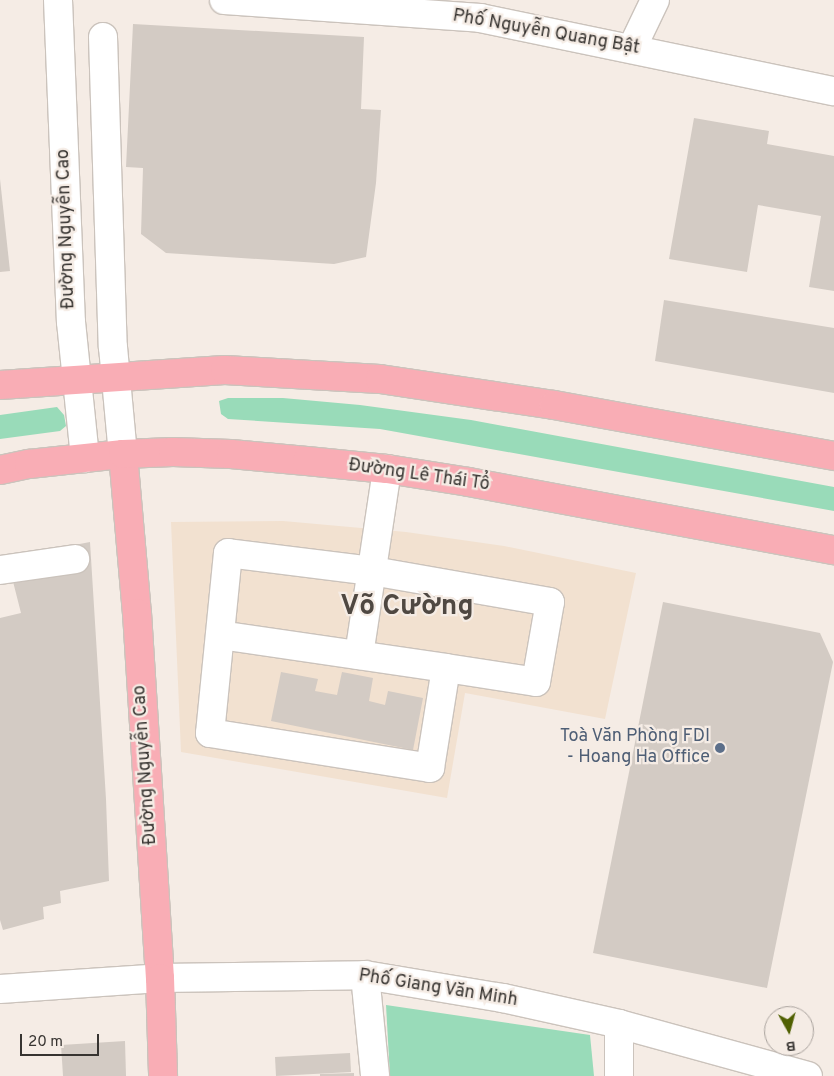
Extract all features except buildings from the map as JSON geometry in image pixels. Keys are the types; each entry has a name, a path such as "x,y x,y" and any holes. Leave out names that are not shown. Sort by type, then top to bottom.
{"main road":[{"path":"0,385 224,370 380,379 554,405 834,456"},
{"name":"Đường Lê Thái Tổ","path":"0,470 29,464 123,454 231,454 387,469 470,482 834,550"},
{"name":"Đường Nguyễn Cao","path":"123,454 136,603 160,978 163,1076"}],"street":[{"name":"Đường Nguyễn Cao","path":"58,0 70,312 85,458"},
{"name":"Phố Nguyễn Quang Bật","path":"224,0 481,9 632,48 834,91"},
{"path":"632,48 655,0"},
{"path":"103,37 115,377 123,454"},
{"path":"359,655 387,469"},
{"path":"220,635 359,655 446,668 536,682 550,602 372,571 228,553 210,733 430,768 446,668"},
{"path":"0,570 75,559"},
{"path":"365,975 375,1076"},
{"name":"Phố Giang Văn Minh","path":"0,989 160,978 365,975 502,998 619,1024 808,1076"},
{"path":"619,1024 620,1076"}],"shaded area":[{"path":"283,521 406,532 504,546 636,573 605,719 465,693 447,798 181,752 171,522"}],"green space":[{"path":"228,398 283,398 360,405 471,420 834,487 834,511 380,429 228,419 221,414 219,401"},
{"path":"57,407 64,415 66,426 60,431 0,439 0,415"},
{"path":"386,1005 590,1035 594,1076 390,1076"}],"place":[{"name":"Toà Văn Phòng FDI - Hoang Ha Office","path":"720,748"}],"district":[{"name":"Võ Cường","path":"407,607"}]}
